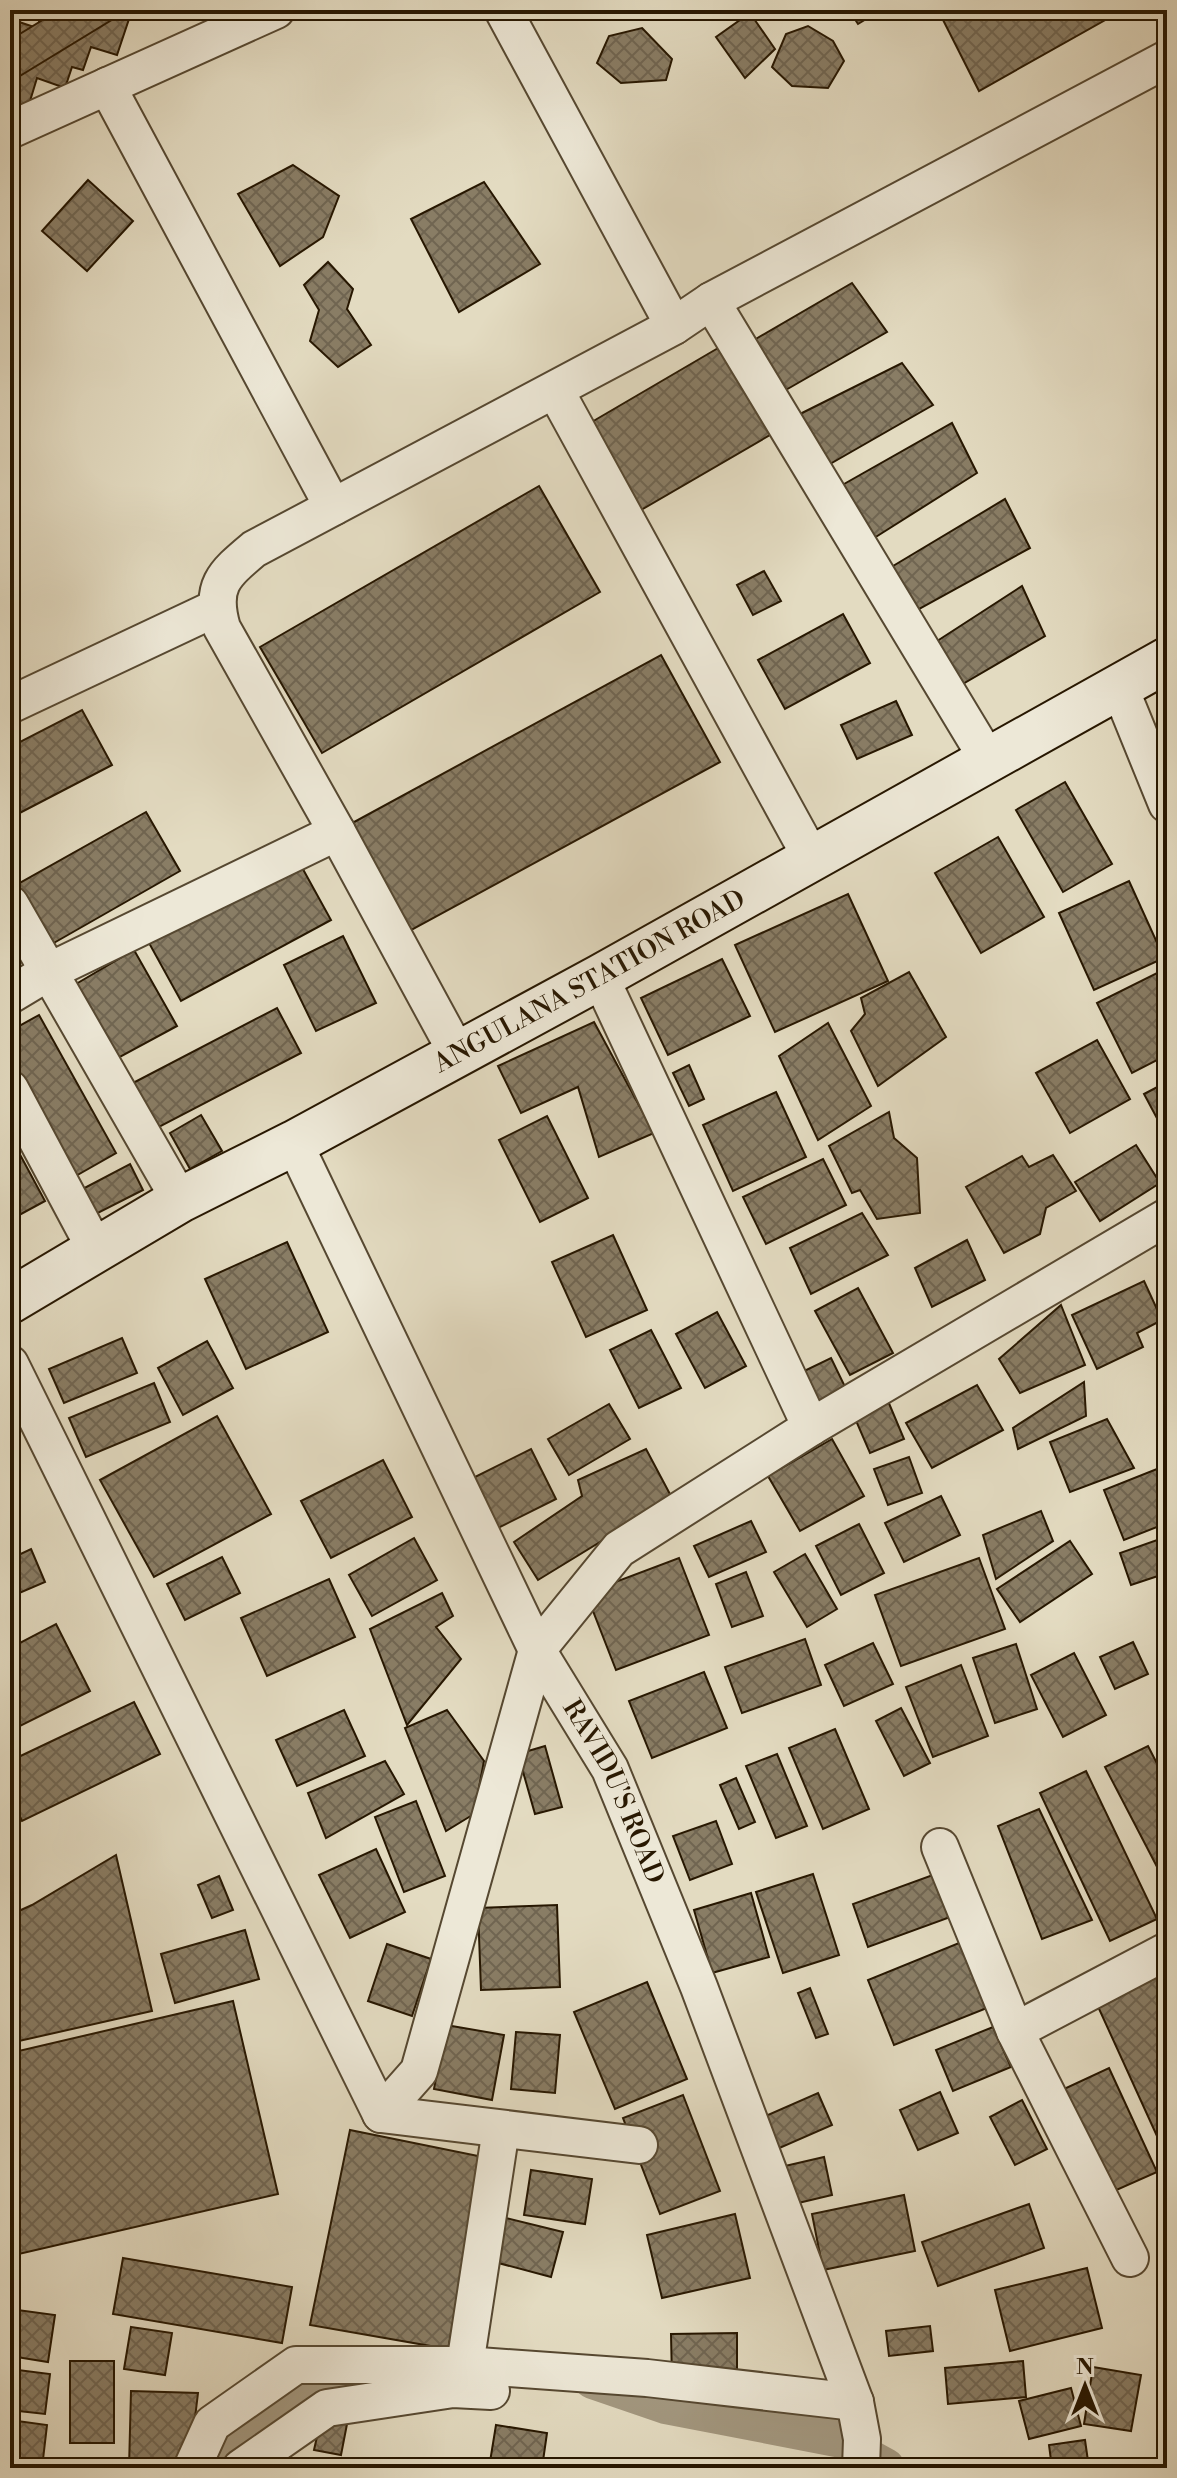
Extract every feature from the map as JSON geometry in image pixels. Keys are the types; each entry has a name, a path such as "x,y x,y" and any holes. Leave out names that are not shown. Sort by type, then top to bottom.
{"street":[{"path":"10,130 276,10"},
{"path":"503,10 674,326"},
{"path":"457,1053 337,832 233,652 216,608 219,586 229,569 254,549 674,326 711,301 1167,59"},
{"path":"107,86 333,507"},
{"path":"711,301 987,758"},
{"path":"555,390 811,857"},
{"path":"10,705 216,608"},
{"name":"ANGULANA STATION ROAD","path":"10,1301 180,1200 294,1143 600,977 1167,660"},
{"path":"1119,686 1167,804"},
{"path":"10,995 50,971 337,832"},
{"path":"10,904 180,1200"},
{"path":"600,977 811,1427"},
{"path":"10,1089 96,1250"},
{"name":"RAVIDU'S ROAD","path":"294,1143 537,1650 610,1769 699,1987 855,2402 862,2453"},
{"path":"381,2114 419,2071 537,1650 619,1549 811,1427 1167,1217"},
{"path":"10,1364 381,2114"},
{"path":"940,1847 1015,2031 1130,2258"},
{"path":"1015,2031 1167,1951"},
{"path":"381,2114 639,2145"},
{"path":"465,2365 501,2129"},
{"path":"192,2468 212,2424 296,2365 465,2365 634,2389"},
{"path":"241,2468 327,2408 453,2389 634,2389 855,2402"}],"building":[{"path":"37,10 132,10 117,55 91,47 83,70 72,67 65,88 37,78 27,111 10,105 10,19 37,28 40,19 35,17"},
{"path":"59,10 128,10 10,82 10,40"},
{"path":"849,10 881,10 858,24"},
{"path":"938,10 1123,10 979,91"},
{"path":"750,13 775,49 745,78 716,37"},
{"path":"808,26 833,41 844,61 828,88 792,86 772,67 786,34"},
{"path":"642,28 672,59 666,80 621,83 597,63 609,36"},
{"path":"293,165 339,196 323,237 280,266 238,194"},
{"path":"88,180 133,221 87,271 42,231"},
{"path":"484,182 540,264 459,312 411,219"},
{"path":"328,262 353,289 347,309 371,345 338,367 310,341 319,310 304,285"},
{"path":"852,283 887,332 784,391 754,340"},
{"path":"725,344 777,431 641,510 590,423"},
{"path":"902,363 933,405 823,468 790,419"},
{"path":"952,423 977,473 871,540 837,488"},
{"path":"539,486 600,592 322,753 260,647"},
{"path":"1005,499 1030,548 912,613 888,569"},
{"path":"764,571 781,601 753,615 737,585"},
{"path":"1022,586 1045,636 956,688 931,645"},
{"path":"843,614 870,663 785,709 758,660"},
{"path":"661,655 720,762 404,934 345,827"},
{"path":"896,701 912,735 857,759 841,725"},
{"path":"82,710 112,765 10,818 10,747"},
{"path":"1065,782 1112,864 1063,892 1016,810"},
{"path":"146,812 180,871 45,948 11,888"},
{"path":"998,837 1044,917 981,953 935,873"},
{"path":"299,862 331,920 181,1001 149,943"},
{"path":"1129,881 1164,958 1094,990 1059,913"},
{"path":"848,894 888,981 775,1032 735,945"},
{"path":"343,936 376,1003 316,1031 284,965"},
{"path":"134,950 177,1026 118,1058 76,984"},
{"path":"722,959 750,1016 668,1055 641,998"},
{"path":"909,972 946,1037 878,1086 851,1031 865,1014 861,998"},
{"path":"1159,972 1167,989 1167,1055 1132,1073 1097,1003"},
{"path":"277,1008 301,1053 157,1128 133,1083"},
{"path":"39,1015 116,1153 74,1177 10,1064 10,1031"},
{"path":"594,1022 654,1133 599,1157 578,1087 521,1113 498,1066"},
{"path":"828,1023 871,1106 818,1140 779,1056"},
{"path":"1097,1040 1130,1099 1070,1133 1036,1073"},
{"path":"689,1065 704,1099 689,1106 673,1073"},
{"path":"1167,1082 1167,1137 1144,1094"},
{"path":"776,1092 806,1157 733,1191 703,1125"},
{"path":"889,1112 894,1138 917,1158 920,1213 877,1219 860,1190 852,1193 829,1146"},
{"path":"201,1115 222,1151 190,1169 170,1133"},
{"path":"547,1116 588,1198 540,1222 499,1140"},
{"path":"1136,1145 1160,1183 1100,1221 1075,1182"},
{"path":"17,1149 45,1201 10,1220 10,1153"},
{"path":"1053,1155 1076,1191 1046,1208 1040,1234 1004,1253 966,1187 1022,1156 1029,1167"},
{"path":"823,1159 846,1205 766,1244 743,1197"},
{"path":"130,1164 143,1190 88,1218 75,1193"},
{"path":"862,1213 888,1255 811,1294 790,1248"},
{"path":"613,1235 647,1310 586,1337 552,1262"},
{"path":"967,1240 985,1280 932,1307 915,1268"},
{"path":"287,1242 328,1332 246,1369 205,1279"},
{"path":"1144,1281 1162,1320 1137,1333 1143,1347 1097,1369 1072,1315"},
{"path":"858,1288 893,1353 850,1375 815,1311"},
{"path":"1061,1305 1085,1365 1020,1393 999,1359"},
{"path":"717,1312 746,1366 705,1388 676,1334"},
{"path":"651,1330 681,1388 639,1408 610,1350"},
{"path":"122,1338 137,1373 64,1403 49,1369"},
{"path":"207,1341 233,1388 183,1415 158,1368"},
{"path":"831,1358 849,1395 817,1411 798,1374"},
{"path":"1084,1382 1086,1416 1018,1449 1013,1428"},
{"path":"154,1383 170,1422 86,1457 69,1418"},
{"path":"977,1385 1003,1430 932,1468 906,1423"},
{"path":"888,1401 904,1439 870,1453 854,1416"},
{"path":"609,1404 630,1439 569,1475 548,1439"},
{"path":"217,1416 271,1514 154,1577 100,1480"},
{"path":"1107,1419 1134,1468 1070,1492 1050,1442"},
{"path":"832,1439 864,1496 800,1531 768,1476"},
{"path":"531,1449 556,1499 494,1530 469,1480"},
{"path":"646,1449 672,1498 538,1580 514,1542 582,1496 578,1480"},
{"path":"909,1457 922,1493 888,1505 874,1469"},
{"path":"383,1460 412,1517 331,1558 301,1501"},
{"path":"1167,1465 1167,1523 1124,1540 1104,1490"},
{"path":"941,1496 960,1535 904,1562 885,1523"},
{"path":"1041,1511 1053,1541 996,1579 983,1535"},
{"path":"751,1521 766,1552 709,1577 694,1546"},
{"path":"859,1524 884,1573 841,1595 816,1546"},
{"path":"414,1538 437,1580 372,1616 349,1575"},
{"path":"1160,1539 1167,1560 1167,1573 1131,1585 1120,1553"},
{"path":"1070,1541 1092,1574 1020,1622 997,1589"},
{"path":"31,1549 45,1582 10,1597 10,1559"},
{"path":"805,1554 837,1609 807,1627 774,1572"},
{"path":"222,1557 240,1593 185,1620 167,1584"},
{"path":"679,1558 709,1635 616,1670 586,1593"},
{"path":"979,1558 1005,1629 901,1666 875,1595"},
{"path":"746,1572 763,1616 732,1627 716,1584"},
{"path":"329,1579 355,1637 267,1676 241,1618"},
{"path":"442,1593 453,1616 436,1627 461,1659 407,1725 370,1629"},
{"path":"56,1624 90,1691 10,1731 10,1648"},
{"path":"805,1639 821,1685 742,1713 725,1667"},
{"path":"1133,1642 1148,1674 1115,1689 1100,1657"},
{"path":"873,1643 893,1684 844,1706 825,1665"},
{"path":"1016,1644 1037,1709 995,1723 973,1658"},
{"path":"1074,1653 1106,1715 1063,1737 1031,1675"},
{"path":"961,1665 988,1736 933,1757 906,1687"},
{"path":"704,1672 727,1728 652,1758 629,1701"},
{"path":"134,1702 160,1754 22,1821 10,1796 10,1761"},
{"path":"901,1708 930,1763 904,1776 876,1721"},
{"path":"344,1710 365,1756 297,1786 276,1740"},
{"path":"447,1710 484,1761 474,1814 446,1831 405,1728"},
{"path":"835,1729 869,1809 823,1829 789,1748"},
{"path":"545,1746 562,1807 535,1814 518,1754"},
{"path":"1148,1746 1167,1783 1167,1886 1105,1767"},
{"path":"777,1754 807,1826 776,1838 746,1766"},
{"path":"385,1761 404,1794 326,1838 308,1793"},
{"path":"1086,1771 1157,1919 1110,1941 1040,1793"},
{"path":"736,1778 755,1822 739,1829 720,1785"},
{"path":"416,1801 445,1876 404,1892 375,1817"},
{"path":"1039,1809 1092,1920 1042,1939 998,1826"},
{"path":"716,1821 732,1864 690,1880 673,1836"},
{"path":"376,1849 405,1912 350,1938 319,1875"},
{"path":"116,1855 152,2011 10,2043 10,1915"},
{"path":"941,1872 956,1915 868,1947 853,1904"},
{"path":"813,1874 839,1955 783,1973 756,1892"},
{"path":"219,1876 233,1910 212,1918 198,1885"},
{"path":"751,1893 769,1957 712,1973 694,1910"},
{"path":"557,1905 560,1987 481,1990 478,1908"},
{"path":"245,1930 259,1979 175,2003 161,1954"},
{"path":"959,1943 987,2008 894,2045 868,1980"},
{"path":"387,1944 431,1959 412,2016 368,2001"},
{"path":"1167,1968 1167,2158 1095,2000"},
{"path":"647,1982 687,2079 615,2109 574,2012"},
{"path":"810,1988 828,2034 816,2038 798,1993"},
{"path":"233,2001 278,2194 10,2256 10,2053"},
{"path":"446,2025 504,2035 492,2100 434,2089"},
{"path":"993,2027 1011,2067 953,2091 936,2050"},
{"path":"516,2032 560,2035 555,2093 511,2089"},
{"path":"1109,2068 1157,2172 1112,2192 1064,2089"},
{"path":"940,2092 958,2133 918,2150 900,2110"},
{"path":"818,2093 832,2125 775,2150 761,2118"},
{"path":"683,2095 720,2191 660,2214 623,2118"},
{"path":"1022,2100 1047,2149 1015,2165 990,2117"},
{"path":"350,2130 488,2158 448,2349 310,2325"},
{"path":"824,2157 832,2195 794,2204 785,2166"},
{"path":"531,2170 592,2179 585,2224 524,2215"},
{"path":"904,2195 915,2251 823,2270 812,2214"},
{"path":"1029,2204 1044,2248 938,2286 922,2242"},
{"path":"735,2214 750,2278 662,2298 647,2235"},
{"path":"498,2216 563,2232 551,2277 487,2260"},
{"path":"123,2258 292,2287 282,2343 113,2314"},
{"path":"1087,2268 1102,2328 1010,2351 995,2290"},
{"path":"10,2309 55,2315 48,2362 10,2356"},
{"path":"930,2326 933,2351 889,2356 886,2331"},
{"path":"131,2327 172,2333 165,2375 124,2369"},
{"path":"737,2333 737,2378 672,2380 671,2334"},
{"path":"70,2361 114,2361 114,2443 70,2443"},
{"path":"1023,2361 1026,2397 948,2404 945,2368"},
{"path":"1093,2367 1141,2375 1131,2431 1084,2424"},
{"path":"10,2369 50,2374 45,2414 10,2410"},
{"path":"1071,2388 1081,2426 1029,2439 1019,2401"},
{"path":"131,2391 198,2393 192,2443 179,2468 129,2468"},
{"path":"321,2419 347,2424 341,2455 314,2450"},
{"path":"10,2420 47,2425 42,2468 10,2468"},
{"path":"496,2425 547,2433 542,2468 489,2468"},
{"path":"1085,2440 1089,2468 1052,2468 1049,2445"},
{"path":"748,2461 823,2468 748,2468"}],"waterway":[{"path":"217,2468 241,2424 311,2387 389,2376"},
{"path":"593,2379 666,2404 842,2438 865,2457 885,2468"}]}
